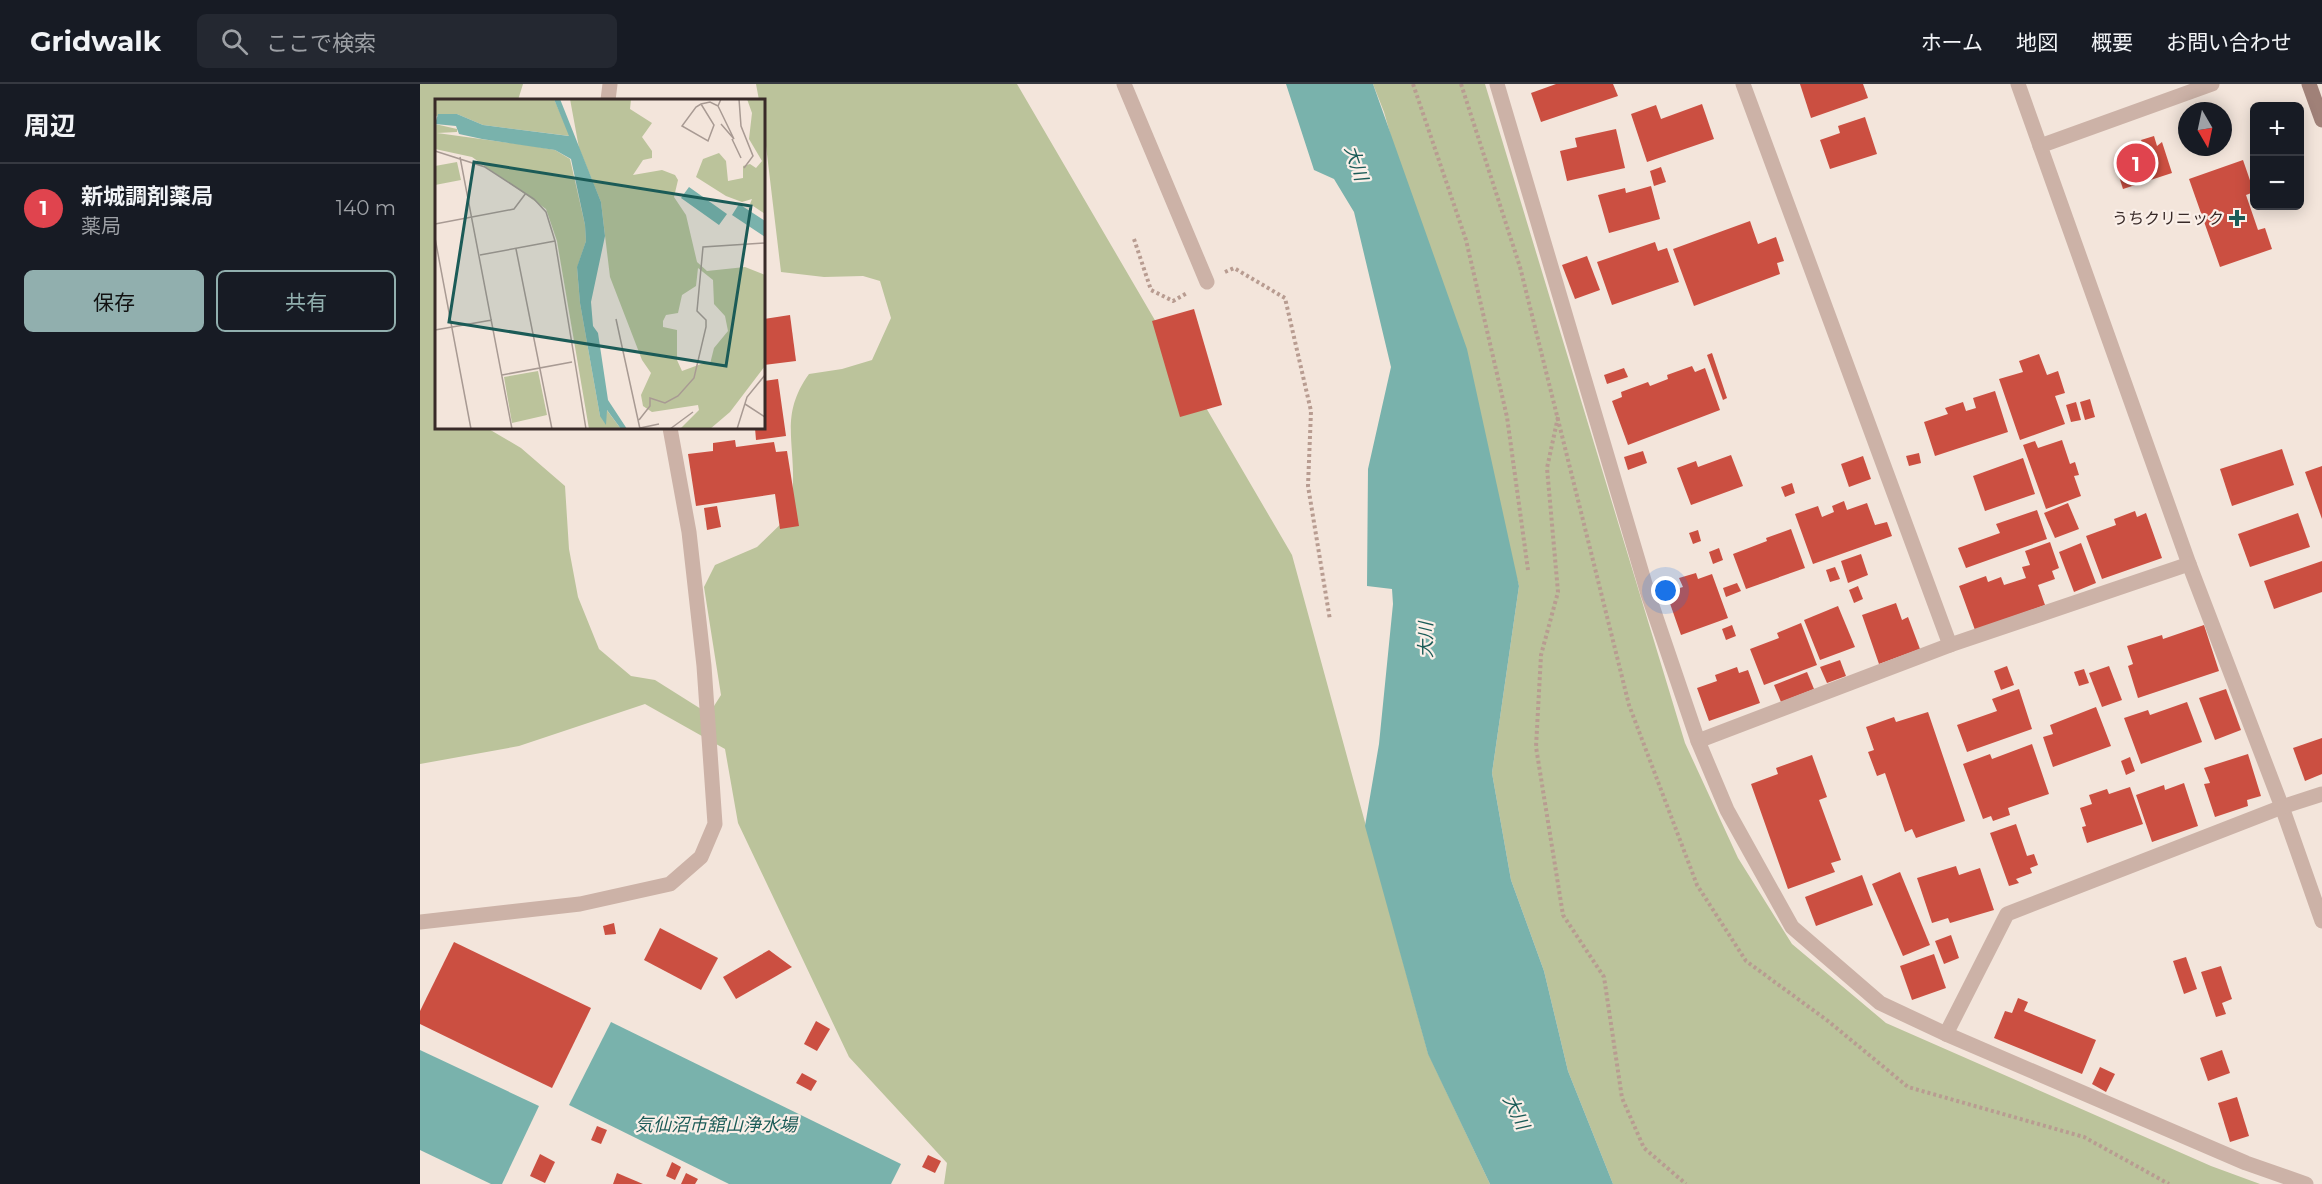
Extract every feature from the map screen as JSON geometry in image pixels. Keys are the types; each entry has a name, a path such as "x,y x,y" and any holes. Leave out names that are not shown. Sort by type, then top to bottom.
{"street":[{"path":"608,99 610,84"},
{"path":"1124,84 1207,282"},
{"path":"1497,84 1644,583 1698,741 1727,810 1792,927 1880,1003 1946,1034 2246,1163 2306,1184"},
{"path":"1743,84 1950,645"},
{"path":"2018,84 2189,564 2282,807 2322,921"},
{"path":"2040,146 2212,84"},
{"path":"2309,84 2322,120"},
{"path":"420,922 580,904 670,884 701,857 715,824 704,666 689,532 670,429"},
{"path":"1698,741 1950,645 2189,564"},
{"path":"1946,1034 2007,914 2282,807 2322,794"}],"path":[{"path":"1413,84 1466,240 1507,417 1528,570"},
{"path":"1134,239 1150,290 1173,301 1234,268 1285,298 1311,411 1308,486 1330,620"},
{"path":"1558,416 1547,468 1558,592 1541,655 1536,747 1563,915 1604,977 1622,1098 1644,1148 1686,1184"}],"green space":[{"path":"420,84 523,84 518,99 435,99 435,429 489,429 521,448 565,486 569,549 578,597 599,649 631,676 655,680 709,714 721,695 704,587 715,565 757,547 790,515 793,482 792,414 800,388 809,374 842,369 872,360 891,318 880,281 863,276 824,277 781,272 765,137 765,99 759,99 756,84 1017,84 1292,555 1428,1053 1490,1184 944,1184 947,1163 849,1057 738,823 725,749 645,704 519,746 420,764"},
{"path":"1373,84 1485,84 1685,743 1738,858 1792,944 1886,1023 2211,1166 2260,1184 1613,1184 1568,1071 1544,971 1511,880 1492,773 1519,586 1384,112"}],"water":[{"name":"大川","path":"1286,84 1373,84 1467,349 1519,586 1492,773 1511,880 1544,971 1568,1071 1613,1184 1490,1184 1428,1054 1365,826 1379,744 1393,604 1392,589 1367,586 1368,469 1391,367 1354,212 1334,179 1314,170"},
{"name":"気仙沼市舘山浄水場","path":"611,1022 901,1164 891,1184 729,1184 569,1105"},
{"path":"420,1050 539,1106 502,1184 491,1184 420,1150"}],"building":[{"path":"1556,84 1613,84 1618,96 1541,122 1531,93"},
{"path":"1800,84 1863,84 1868,98 1811,118"},
{"path":"1702,104 1714,139 1647,162 1631,114 1656,105 1661,119"},
{"path":"1865,117 1877,154 1830,169 1820,140 1840,133 1838,126"},
{"path":"1616,129 1625,168 1567,181 1560,151 1577,147 1575,138"},
{"path":"2154,136 2157,146 2162,142 2172,173 2123,189 2114,161 2145,151 2141,140"},
{"path":"2243,160 2250,180 2250,194 2246,195 2250,210 2258,230 2265,228 2272,249 2220,267 2189,179"},
{"path":"1661,167 1666,182 1654,186 1650,171"},
{"path":"1651,186 1660,219 1609,233 1598,195 1625,188 1626,193"},
{"path":"1750,221 1758,244 1776,237 1784,261 1777,263 1780,274 1694,306 1673,249"},
{"path":"1655,242 1658,251 1667,248 1679,282 1612,305 1597,262"},
{"path":"1587,256 1600,290 1575,299 1562,265"},
{"path":"1194,309 1222,405 1180,417 1152,321"},
{"path":"790,315 796,361 765,365 765,319"},
{"path":"1712,353 1727,398 1723,400 1707,355"},
{"path":"2039,354 2047,375 2058,371 2065,393 2055,396 2065,424 2020,440 1999,379 2023,372 2019,361"},
{"path":"1692,366 1695,372 1705,368 1720,410 1628,445 1612,401 1622,397 1621,392 1648,382 1650,386 1668,379 1667,375"},
{"path":"1624,368 1628,377 1607,384 1604,375"},
{"path":"778,379 786,436 756,440 755,429 765,429 765,381"},
{"path":"1995,391 2008,432 1935,456 1924,422 1948,414 1945,408 1963,402 1966,411 1976,408 1973,398"},
{"path":"2090,399 2095,417 2085,420 2080,402"},
{"path":"2076,402 2081,420 2071,422 2066,405"},
{"path":"735,440 736,447 774,442 776,452 787,451 799,526 780,529 775,494 696,506 688,454 713,451 713,443"},
{"path":"2062,440 2070,464 2075,462 2079,475 2074,476 2081,496 2046,509 2023,445 2035,441 2038,448"},
{"path":"2282,449 2294,485 2232,506 2220,469"},
{"path":"1643,451 1647,463 1628,470 1624,457"},
{"path":"1919,453 1921,463 1909,466 1906,456"},
{"path":"1731,455 1743,486 1691,505 1677,468 1696,461 1698,467"},
{"path":"1863,456 1871,479 1849,487 1841,464"},
{"path":"2023,458 2035,494 1985,511 1973,476"},
{"path":"2322,466 2322,519 2305,472"},
{"path":"1792,483 1795,493 1785,497 1781,487"},
{"path":"1844,501 1847,510 1867,503 1875,525 1887,522 1892,536 1813,564 1795,514 1818,506 1822,517 1834,512 1832,506"},
{"path":"2068,503 2079,529 2055,538 2044,513"},
{"path":"717,506 721,527 707,530 704,508"},
{"path":"2037,510 2047,539 1966,568 1958,548 2000,533 1996,524"},
{"path":"2135,511 2137,517 2146,513 2162,558 2102,579 2086,536 2116,525 2114,519"},
{"path":"2298,513 2310,547 2250,567 2238,534"},
{"path":"1791,529 1805,568 1746,589 1733,554"},
{"path":"1698,530 1701,541 1693,544 1689,533"},
{"path":"2050,542 2059,568 2052,571 2055,579 2038,585 2045,605 1975,630 1959,586 1986,576 1988,582 2001,577 2004,585 2026,578 2022,567 2030,565 2025,551"},
{"path":"2081,543 2096,583 2074,592 2059,552"},
{"path":"1719,548 1723,560 1713,564 1709,552"},
{"path":"1861,554 1868,575 1848,583 1841,561"},
{"path":"2322,561 2322,592 2274,609 2264,581"},
{"path":"1835,567 1840,579 1830,582 1826,570"},
{"path":"1696,573 1698,579 1712,574 1728,618 1681,635 1666,592 1683,587 1679,578"},
{"path":"1737,583 1741,591 1726,597 1723,588"},
{"path":"1858,586 1863,599 1854,603 1849,590"},
{"path":"1896,603 1902,620 1908,617 1920,649 1879,664 1862,615"},
{"path":"1838,606 1855,647 1820,660 1804,620"},
{"path":"1801,623 1817,665 1764,685 1750,649 1779,638 1777,633"},
{"path":"1732,625 1736,636 1726,640 1722,629"},
{"path":"2204,625 2219,671 2138,698 2128,666 2133,664 2127,646 2162,635 2163,639"},
{"path":"1840,660 1846,676 1827,683 1820,667"},
{"path":"2007,666 2014,685 2001,690 1994,671"},
{"path":"2109,666 2122,700 2102,707 2089,673"},
{"path":"1737,667 1739,673 1748,670 1760,703 1709,721 1697,688 1717,681 1715,675"},
{"path":"2084,669 2089,683 2079,686 2074,672"},
{"path":"1807,672 1814,689 1781,702 1774,685"},
{"path":"2019,689 2032,729 1967,752 1957,725 1997,711 1992,699"},
{"path":"2226,689 2241,730 2215,740 2199,698"},
{"path":"2187,702 2202,742 2141,764 2124,718 2148,710 2150,715"},
{"path":"2096,707 2111,746 2053,767 2043,737 2053,734 2050,725"},
{"path":"1928,712 1965,821 1916,838 1912,829 1905,832 1885,773 1877,776 1868,752 1874,750 1866,727 1894,717 1896,722"},
{"path":"2322,738 2322,774 2305,781 2293,748"},
{"path":"2032,744 2049,794 2008,808 2010,815 1993,821 1991,816 1983,819 1963,764 1990,754 1992,759"},
{"path":"2248,754 2261,796 2247,800 2248,806 2215,817 2204,784 2210,783 2204,768"},
{"path":"1812,755 1827,797 1819,800 1841,860 1831,863 1835,872 1788,889 1751,784 1778,774 1776,768"},
{"path":"2130,757 2135,771 2126,775 2121,761"},
{"path":"2184,783 2198,826 2152,842 2136,795 2164,785 2165,790"},
{"path":"2130,787 2143,824 2087,843 2082,827 2086,826 2080,808 2092,804 2089,795 2107,789 2109,794"},
{"path":"2016,824 2027,856 2034,854 2038,865 2030,868 2032,873 2016,879 2019,883 2009,886 1990,833"},
{"path":"1956,866 1959,875 1980,868 1994,910 1950,923 1948,918 1932,923 1917,878"},
{"path":"1900,872 1930,945 1903,956 1872,884"},
{"path":"1862,875 1873,905 1816,926 1805,897"},
{"path":"614,923 616,934 605,935 603,926"},
{"path":"660,928 718,958 701,990 644,960"},
{"path":"1951,935 1959,958 1944,964 1935,941"},
{"path":"454,942 591,1008 552,1088 420,1024 420,1011"},
{"path":"769,950 792,967 736,999 723,977"},
{"path":"1934,954 1946,988 1912,1000 1900,966"},
{"path":"2186,957 2197,989 2184,994 2173,961"},
{"path":"2221,966 2232,999 2222,1003 2226,1014 2216,1017 2201,972"},
{"path":"2018,998 2028,1002 2024,1011 2096,1040 2082,1074 1994,1038 2005,1011 2012,1013"},
{"path":"816,1021 830,1029 817,1051 804,1044"},
{"path":"2222,1050 2230,1073 2208,1081 2200,1058"},
{"path":"2100,1067 2115,1074 2106,1092 2092,1084"},
{"path":"802,1073 817,1081 811,1091 796,1083"},
{"path":"2237,1097 2249,1136 2230,1142 2218,1103"},
{"path":"597,1126 607,1130 601,1144 591,1140"},
{"path":"540,1154 555,1162 545,1183 530,1176"},
{"path":"928,1155 941,1161 935,1173 922,1167"},
{"path":"672,1162 681,1167 675,1180 666,1176"},
{"path":"617,1173 643,1184 613,1184"},
{"path":"686,1173 698,1179 695,1184 681,1184"}],"place":[{"name":"新城調剤薬局","path":"2136,163"},
{"name":"うちクリニック","path":"2237,218"}]}
